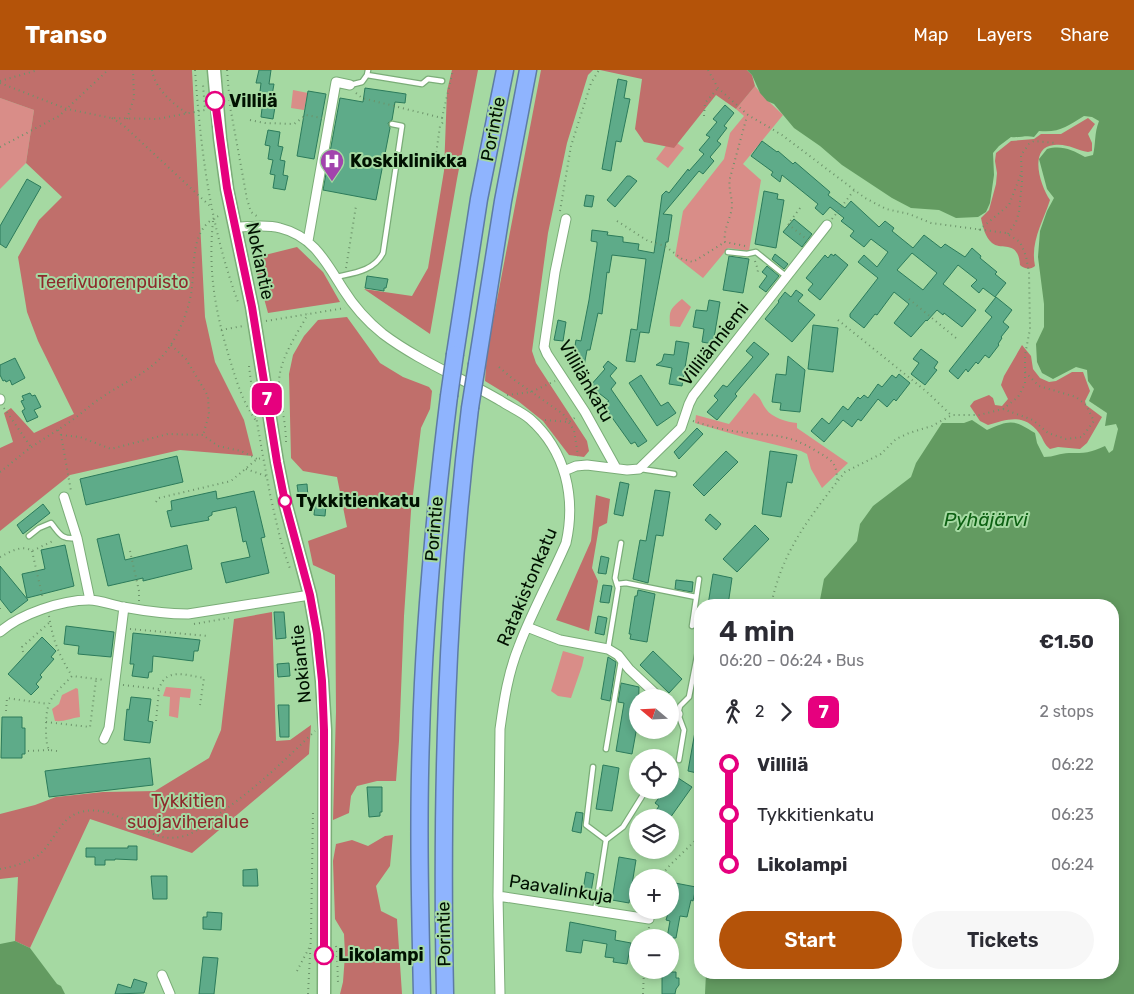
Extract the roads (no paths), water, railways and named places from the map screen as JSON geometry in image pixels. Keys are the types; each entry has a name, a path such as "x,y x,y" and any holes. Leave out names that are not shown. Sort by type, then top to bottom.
{"highway":[{"name":"Porintie","path":"422,994 421,737 431,553 455,354 479,199 505,70"},
{"name":"Porintie","path":"445,994 443,879 445,739 448,646 460,488 470,408 503,201 528,70"}],"main road":[{"name":"Nokiantie","path":"214,70 220,138 232,212 252,307 270,456 285,502 305,595 317,634 322,681 324,730 324,994"}],"street":[{"path":"308,241 336,82 350,85"},
{"name":"Villilänkatu","path":"566,219 555,272 544,346 547,354 585,412 616,468"},
{"name":"Villilänniemi","path":"639,469 681,428 693,396 827,225"},
{"name":"Ratakistonkatu","path":"235,227 278,227 294,232 308,241 340,276 354,304 375,326 402,348 480,389 529,419 544,434 556,452 564,471 570,492 570,527 566,543 516,654 506,687 500,729 498,896 500,994"},
{"path":"564,471 576,466 587,465 627,470 639,469"},
{"path":"68,496 90,600"},
{"path":"0,632 22,616 46,612 70,602 90,600 171,614 188,614 305,595"},
{"path":"104,740 109,728 118,683 124,607"},
{"path":"527,627 560,640 608,649 618,654 629,669 650,689"},
{"name":"Paavalinkuja","path":"498,896 629,916"},
{"path":"162,975 170,994"}],"lane":[{"path":"350,85 362,82 367,72 422,84 428,79 442,81"},
{"path":"340,276 369,268 379,261 383,253 402,126 392,124"},
{"path":"728,252 747,254 756,252 787,277"},
{"path":"639,469 674,474"},
{"path":"29,536 39,528 51,523 62,537 67,539 77,538"},
{"path":"608,649 618,588 615,578 621,543"},
{"path":"617,584 626,583 696,597 700,579"},
{"path":"692,626 694,612"},
{"path":"606,749 621,659"},
{"path":"679,710 680,706 689,697 694,672"},
{"path":"679,717 684,730 679,760"},
{"path":"593,767 586,825 606,840"},
{"path":"595,911 606,840 624,828 641,799"}],"water":[{"name":"Pyhäjärvi","path":"747,70 1134,70 1134,994 705,994 706,979 1119,979 1119,599 820,599 824,579 857,541 860,524 873,506 911,477 916,463 942,423 964,423 972,420 987,430 1001,424 1016,423 1035,433 1037,443 1044,457 1087,452 1105,446 1109,453 1113,450 1118,429 1116,424 1105,426 1107,413 1089,401 1094,389 1088,381 1087,370 1076,367 1053,379 1042,373 1037,362 1036,344 1044,327 1044,304 1038,257 1040,231 1054,198 1047,189 1039,159 1047,149 1052,148 1067,149 1085,157 1093,155 1099,121 1092,117 1084,116 1058,130 1039,131 1034,137 1011,137 993,153 994,175 990,203 986,212 978,217 956,218 939,210 911,208 892,198 842,165 820,146 794,128 774,104 767,101 760,93 752,75"},
{"path":"15,941 30,948 57,984 61,986 65,994 0,994 0,944"}],"place":[{"name":"Villilä","path":"215,101"},
{"name":"Koskiklinikka","path":"332,182"},
{"name":"Tykkitienkatu","path":"285,501"},
{"name":"Likolampi","path":"324,955"}],"park label":[{"name":"Teerivuorenpuisto","path":"113,282"},
{"name":"Tykkitien suojaviheralue","path":"188,811"}]}
